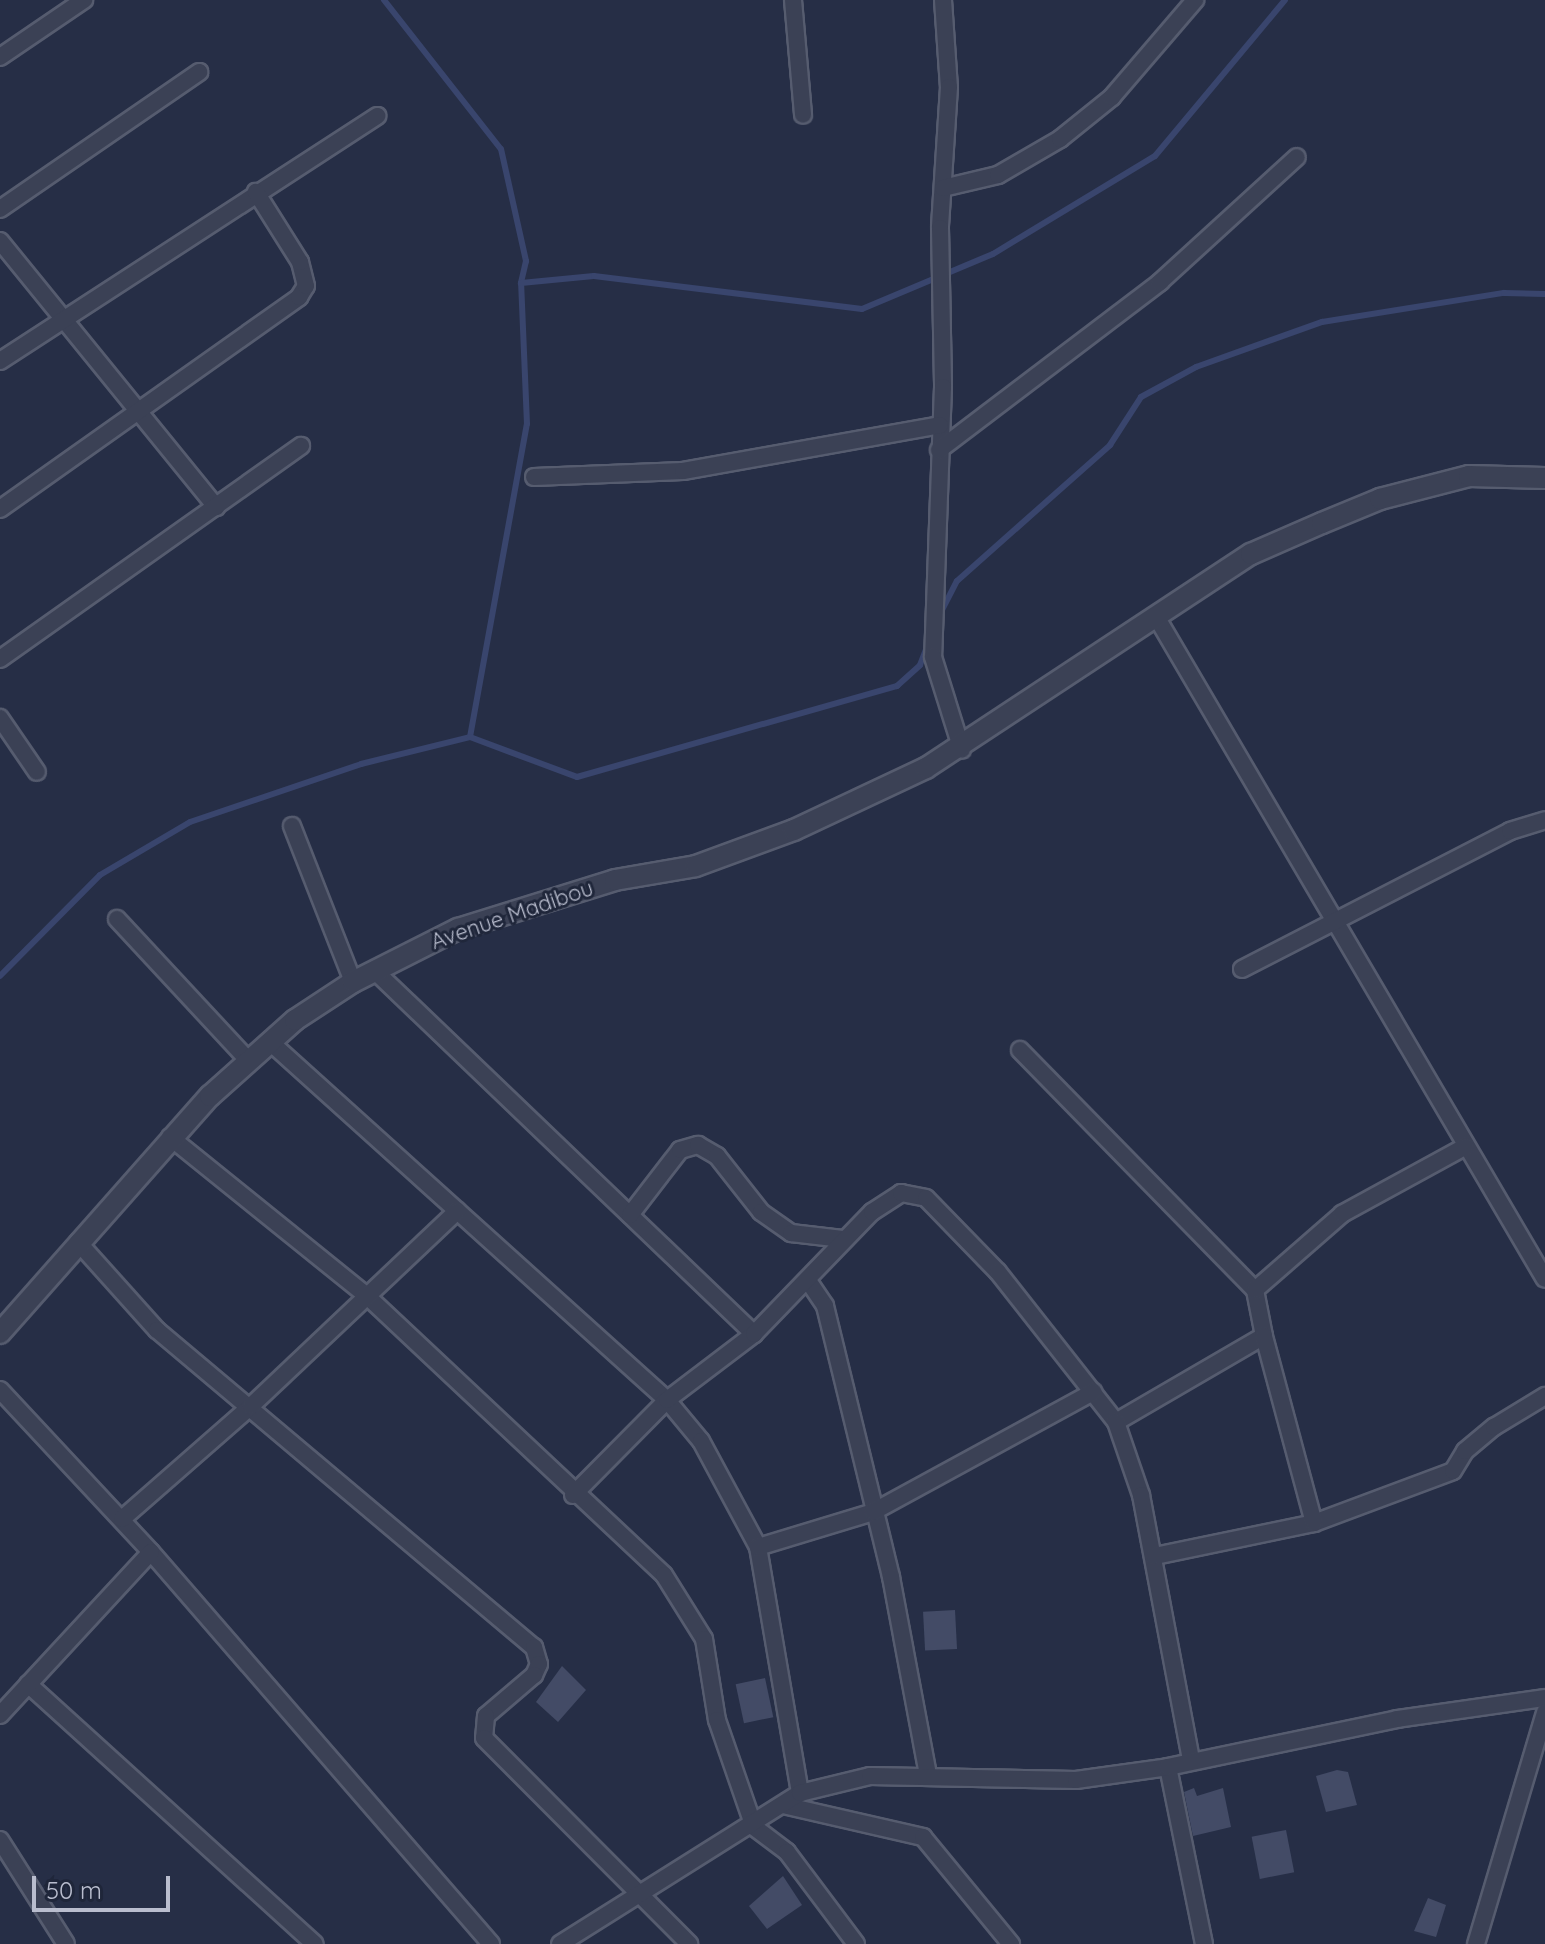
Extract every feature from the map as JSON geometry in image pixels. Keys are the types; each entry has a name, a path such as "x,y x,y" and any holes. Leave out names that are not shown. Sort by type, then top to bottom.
{"street":[{"path":"0,57 84,0"},
{"path":"793,0 803,115"},
{"path":"943,0 949,87 943,188 933,657 962,750"},
{"path":"943,188 998,175 1060,139 1112,97 1195,0"},
{"path":"0,209 199,72"},
{"path":"0,361 62,316 377,116"},
{"path":"939,450 1160,282 1297,157"},
{"path":"0,509 299,297 306,286 300,262 256,192"},
{"path":"0,241 216,507"},
{"path":"534,477 683,471 940,425"},
{"path":"0,659 301,446"},
{"name":"Avenue Madibou","path":"0,1333 170,1137 269,1041 353,982 458,929 615,880 696,866 794,830 962,750 1251,554 1380,499 1469,476 1545,478"},
{"path":"1157,618 1337,919 1545,1279"},
{"path":"0,718 37,772"},
{"path":"1242,969 1337,919 1545,820"},
{"path":"292,826 353,982"},
{"path":"117,919 248,1060"},
{"path":"375,971 754,1334"},
{"path":"269,1041 667,1400 701,1441 758,1547 800,1793"},
{"path":"1020,1050 1255,1290 1264,1336 1314,1523"},
{"path":"170,1137 367,1296 686,1601 704,1639 717,1720 754,1827 787,1852 856,1944"},
{"path":"630,1215 680,1150 698,1145 717,1156 761,1212 791,1233 843,1239"},
{"path":"1255,1290 1342,1214 1466,1146"},
{"path":"573,1495 667,1400 754,1334 809,1282 843,1239 901,1193 926,1198 998,1272 1116,1422 1155,1556 1191,1760"},
{"path":"122,1519 251,1406 457,1211"},
{"path":"78,1242 157,1330 534,1647 539,1664 534,1675 486,1716 484,1738 646,1894 689,1944"},
{"path":"809,1282 825,1306 873,1512 928,1775"},
{"path":"1116,1422 1264,1336"},
{"path":"0,1390 122,1519 491,1944"},
{"path":"758,1547 873,1512 1093,1392"},
{"path":"1155,1556 1314,1523 1453,1471 1474,1443 1545,1396"},
{"path":"0,1715 151,1552"},
{"path":"28,1684 315,1944"},
{"path":"560,1944 754,1827 800,1793 870,1776 1076,1780 1168,1767 1397,1719 1545,1698"},
{"path":"1476,1944 1545,1712"},
{"path":"1168,1767 1204,1944"},
{"path":"783,1805 923,1837 1011,1944"},
{"path":"0,1840 66,1944"}],"building":[{"path":"955,1610 957,1649 925,1651 923,1612"},
{"path":"562,1666 586,1690 558,1722 536,1702"},
{"path":"765,1678 773,1717 744,1723 736,1684"},
{"path":"1337,1770 1348,1772 1357,1805 1326,1812 1316,1776"},
{"path":"1194,1788 1197,1796 1223,1788 1231,1827 1193,1836 1184,1792"},
{"path":"1286,1830 1294,1872 1260,1879 1252,1837"},
{"path":"783,1876 802,1905 767,1929 749,1906"},
{"path":"1428,1898 1446,1905 1436,1937 1414,1931"}],"waterway":[{"path":"384,0 501,149 526,261 521,283"},
{"path":"470,737 527,424 521,283 594,276 862,309 993,254 1155,156 1285,0"},
{"path":"940,614 957,581 1110,445 1141,397 1196,367 1322,322 1504,293 1545,294"},
{"path":"0,976 100,875 190,822 361,764 470,737 577,777 897,686 920,665 927,647"}]}
